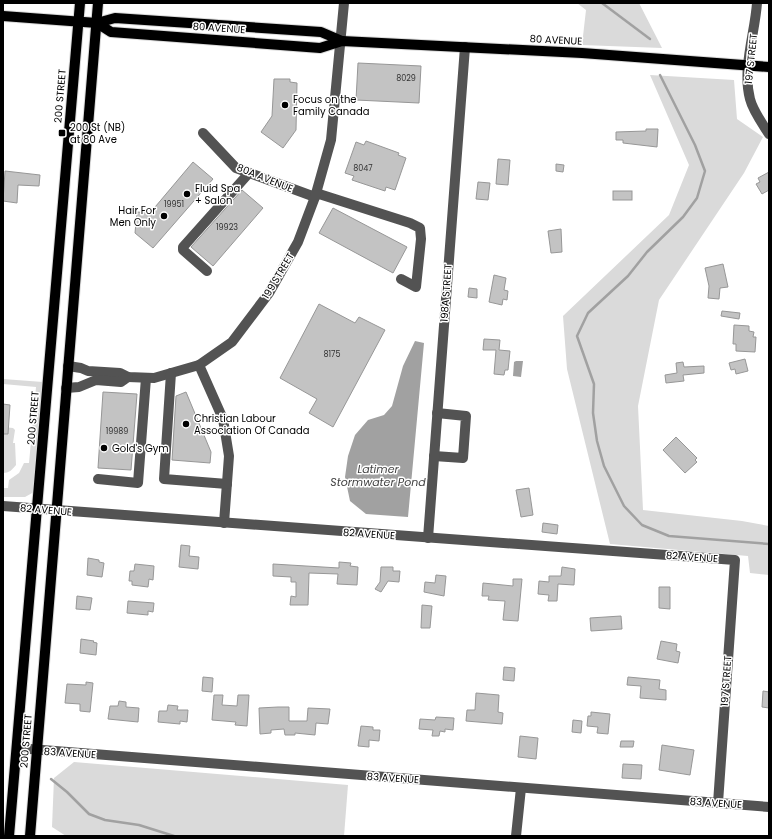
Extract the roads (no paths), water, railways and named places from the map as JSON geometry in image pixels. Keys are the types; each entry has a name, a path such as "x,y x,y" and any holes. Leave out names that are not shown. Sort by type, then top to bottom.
{"main road":[{"name":"200 STREET","path":"9,836 80,3"},
{"name":"200 STREET","path":"30,836 98,3"},
{"name":"80 AVENUE","path":"3,16 97,23 115,18 322,32 342,41"},
{"name":"80 AVENUE","path":"97,23 111,32 304,47 320,48 342,41 621,56 769,67"}],"street":[{"name":"199 STREET","path":"128,377 154,378 199,365 232,342 269,293 298,242 316,195 331,140 342,41 344,3"},
{"name":"197 STREET","path":"757,3 749,65 750,100 769,134"},
{"name":"198A STREET","path":"428,538 465,47"},
{"name":"80A AVENUE","path":"204,133 236,168 316,195 410,223 420,228 421,239 416,287 401,279"},
{"path":"207,271 183,250 183,247 249,173"},
{"path":"199,365 223,419 229,456 224,523"},
{"path":"66,388 79,387 96,380 121,382 128,377 120,373 88,371 81,368 68,366"},
{"path":"171,373 164,479 227,484"},
{"path":"98,479 142,483 146,378"},
{"path":"434,456 463,458 466,416 437,413"},
{"name":"82 AVENUE","path":"3,506 735,560"},
{"name":"197 STREET","path":"718,802 735,560"},
{"name":"83 AVENUE","path":"17,748 769,807"},
{"path":"516,836 521,788"}],"water":[{"name":"Latimer Stormwater Pond","path":"415,341 424,343 408,517 366,514 350,501 345,477 348,456 355,435 368,420 384,415 392,406 403,366"},
{"path":"523,361 521,377 513,376 514,362"}],"waterway":[{"path":"602,3 650,39"},
{"path":"660,75 695,145 705,171 697,198 683,217 647,252 628,276 588,313 577,336 594,384 593,413 597,441 604,466 624,506 642,525 669,536 769,544"},
{"path":"51,779 67,792 89,814 105,820 139,825 174,836"}],"place":[{"name":"Focus on the Family Canada","path":"285,105"},
{"name":"200 St (NB) at 80 Ave","path":"62,133"},
{"name":"Fluid Spa + Salon","path":"187,194"},
{"name":"Hair For Men Only","path":"164,216"},
{"name":"Christian Labour Association Of Canada","path":"186,424"},
{"name":"Gold's Gym","path":"104,448"}]}
